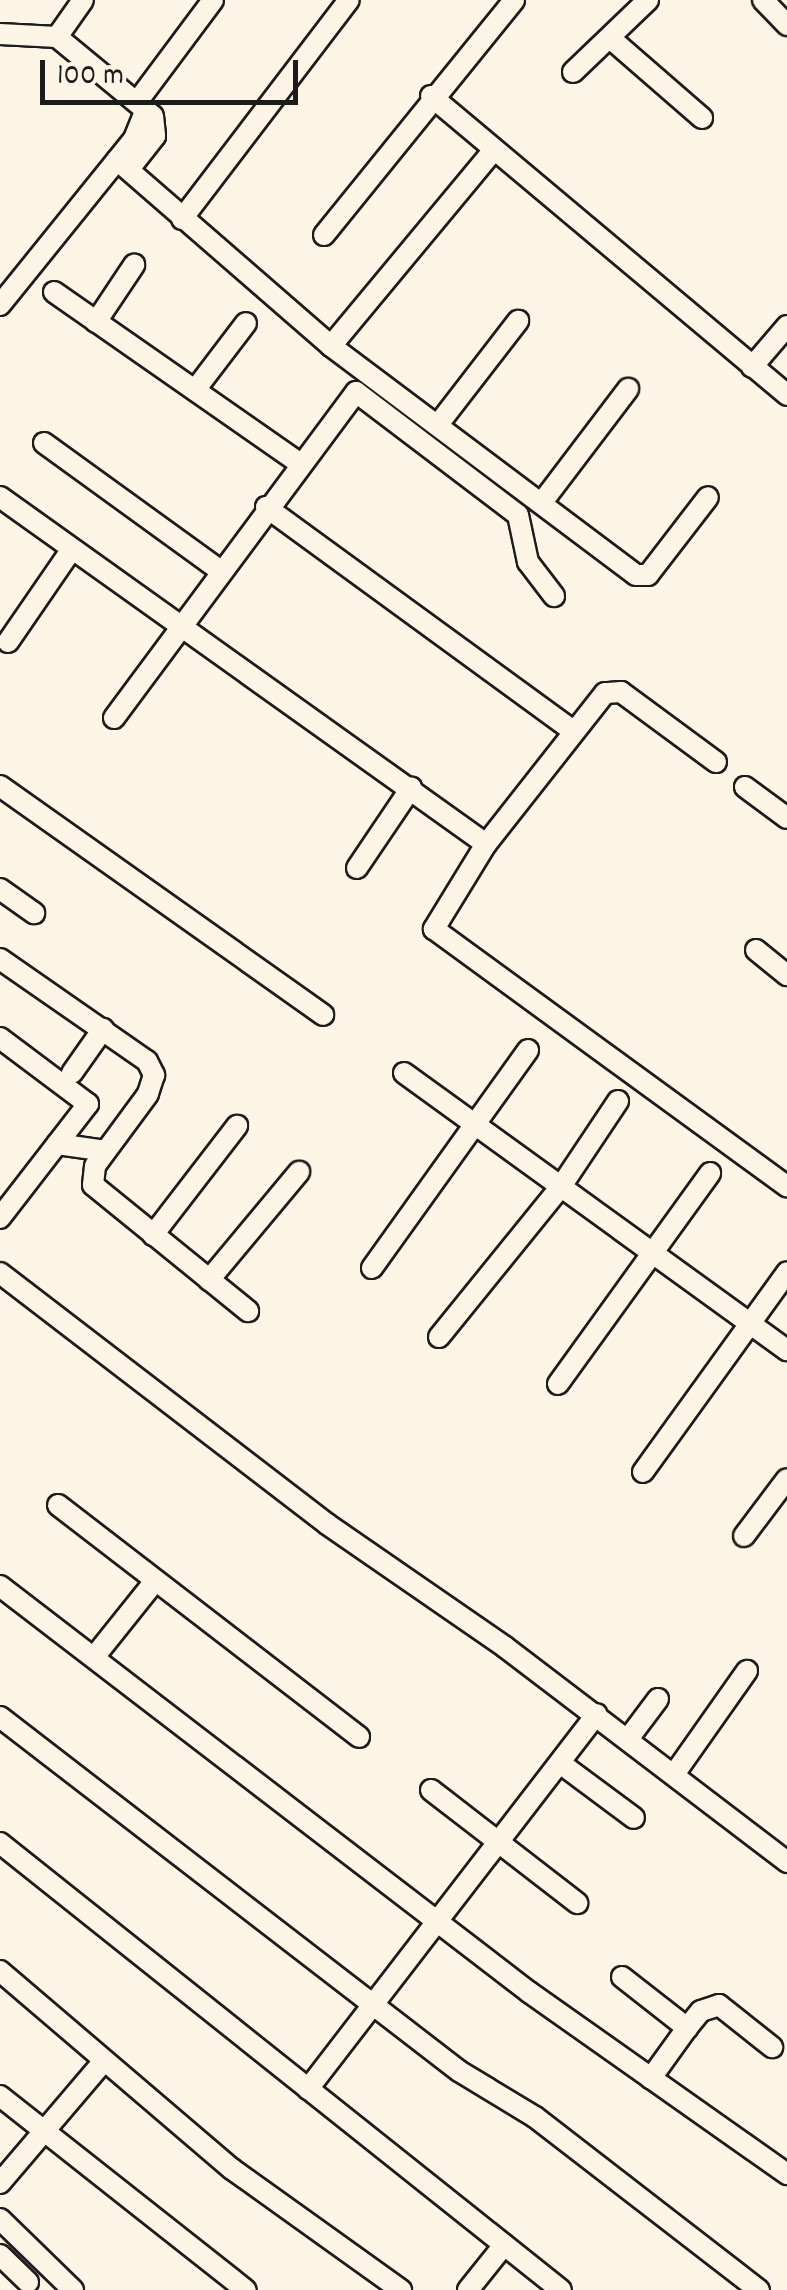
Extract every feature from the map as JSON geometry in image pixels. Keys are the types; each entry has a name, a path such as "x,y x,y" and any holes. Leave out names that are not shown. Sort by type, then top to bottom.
{"street":[{"path":"56,37 84,0"},
{"path":"0,305 123,165 142,106 213,0"},
{"path":"182,218 349,0"},
{"path":"324,235 430,96 514,0"},
{"path":"572,72 648,0"},
{"path":"764,0 787,24"},
{"path":"4,42 56,37 142,106"},
{"path":"610,38 702,118"},
{"path":"430,96 787,395"},
{"path":"331,346 494,150"},
{"path":"123,165 331,346 440,422 642,578 708,497"},
{"path":"96,322 134,264"},
{"path":"54,292 299,463"},
{"path":"440,422 518,321"},
{"path":"195,390 246,323"},
{"path":"752,367 787,326"},
{"path":"543,501 628,389"},
{"path":"114,718 346,398 368,395 518,515 528,562 554,596"},
{"path":"44,443 221,571"},
{"path":"0,497 486,844"},
{"path":"266,507 572,731"},
{"path":"8,642 72,549"},
{"path":"716,762 614,690 572,731 486,844 436,919 438,936 787,1186"},
{"path":"0,786 322,1015"},
{"path":"745,787 787,818"},
{"path":"357,868 411,788"},
{"path":"0,889 34,913"},
{"path":"756,950 787,976"},
{"path":"0,959 147,1062 154,1076 148,1094 95,1166 93,1185 248,1311"},
{"path":"72,1072 103,1030"},
{"path":"0,1038 86,1101 0,1218"},
{"path":"372,1268 528,1050"},
{"path":"404,1074 787,1350"},
{"path":"439,1336 562,1185 618,1100"},
{"path":"153,1235 237,1126"},
{"path":"58,1144 106,1152"},
{"path":"210,1280 299,1172"},
{"path":"558,1384 657,1255 710,1173"},
{"path":"642,1472 787,1272"},
{"path":"0,1273 327,1524 597,1714 787,1862"},
{"path":"744,1536 787,1480"},
{"path":"58,1505 359,1737"},
{"path":"95,1656 155,1581"},
{"path":"0,1586 437,1922 787,2174"},
{"path":"675,1774 746,1671"},
{"path":"628,1739 658,1699"},
{"path":"308,2089 597,1714"},
{"path":"0,1717 459,2071 535,2117 759,2290"},
{"path":"560,1763 634,1818"},
{"path":"431,1790 577,1904"},
{"path":"0,1843 561,2290"},
{"path":"0,1972 102,2063 232,2169 401,2290"},
{"path":"622,1977 686,2028"},
{"path":"651,2078 701,2011 719,2006 772,2047"},
{"path":"0,2183 102,2063"},
{"path":"0,2096 246,2290"},
{"path":"0,2219 73,2290"},
{"path":"468,2290 504,2245"},
{"path":"0,2255 28,2282"}]}
